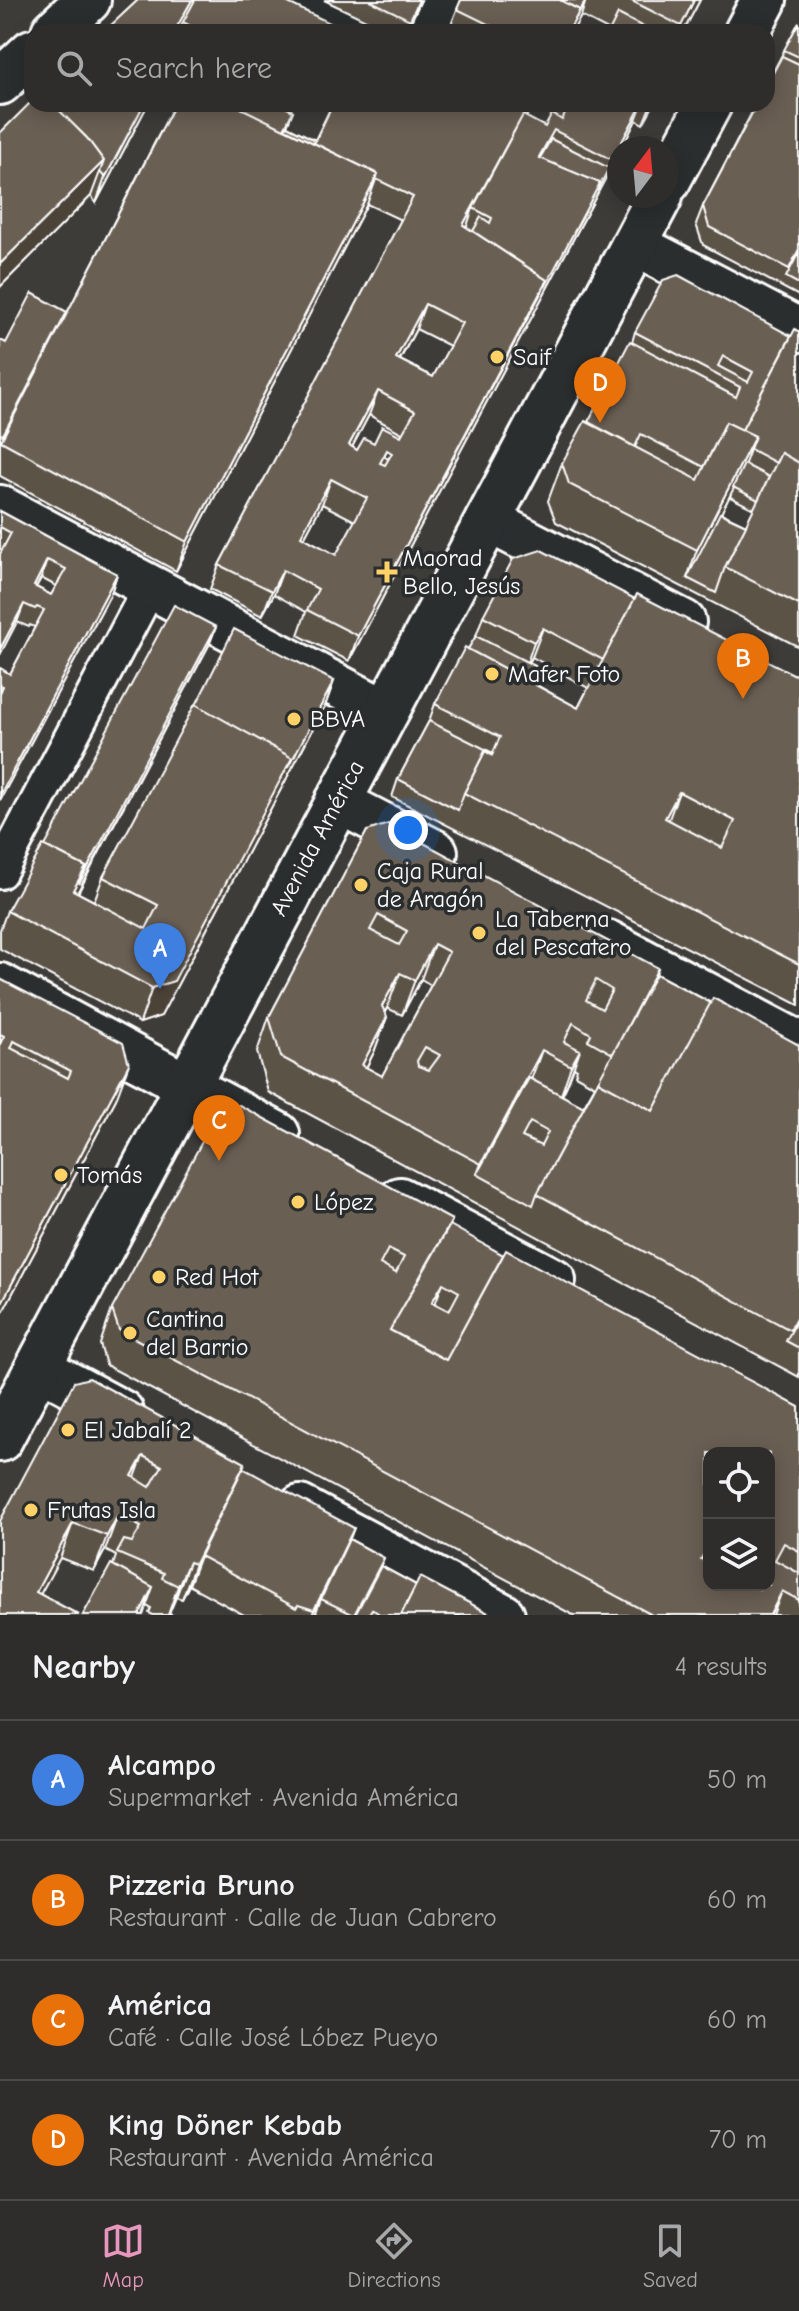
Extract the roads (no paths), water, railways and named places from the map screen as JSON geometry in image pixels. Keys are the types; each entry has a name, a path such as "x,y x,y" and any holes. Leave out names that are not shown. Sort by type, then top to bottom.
{"main road":[{"path":"751,24 764,0"},
{"path":"62,24 84,1"},
{"path":"0,82 24,60"},
{"path":"679,160 705,112"},
{"name":"Avenida América","path":"0,1439 654,208"}],"street":[{"path":"283,0 333,24"},
{"path":"431,24 442,0"},
{"path":"634,244 799,330"},
{"path":"0,507 385,711"},
{"path":"487,520 716,639"},
{"path":"0,872 150,587"},
{"path":"337,801 474,872"},
{"path":"573,924 799,1043"},
{"path":"0,985 314,1153"},
{"path":"369,1183 591,1300"},
{"path":"38,1367 151,1427"},
{"path":"264,1487 503,1615"}],"place":[{"name":"Saif","path":"497,357"},
{"name":"King Döner Kebab","path":"600,423"},
{"name":"Maorad Bello, Jesús","path":"387,572"},
{"name":"Mafer Foto","path":"492,674"},
{"name":"Pizzeria Bruno","path":"743,699"},
{"name":"BBVA","path":"294,719"},
{"name":"Caja Rural de Aragón","path":"361,885"},
{"name":"La Taberna del Pescatero","path":"479,933"},
{"name":"Alcampo","path":"160,989"},
{"name":"América","path":"219,1161"},
{"name":"Tomás","path":"61,1175"},
{"name":"López","path":"298,1202"},
{"name":"Red Hot","path":"159,1277"},
{"name":"Cantina del Barrio","path":"130,1333"},
{"name":"El Jabalí 2","path":"68,1430"},
{"name":"Frutas Isla","path":"31,1510"}]}
